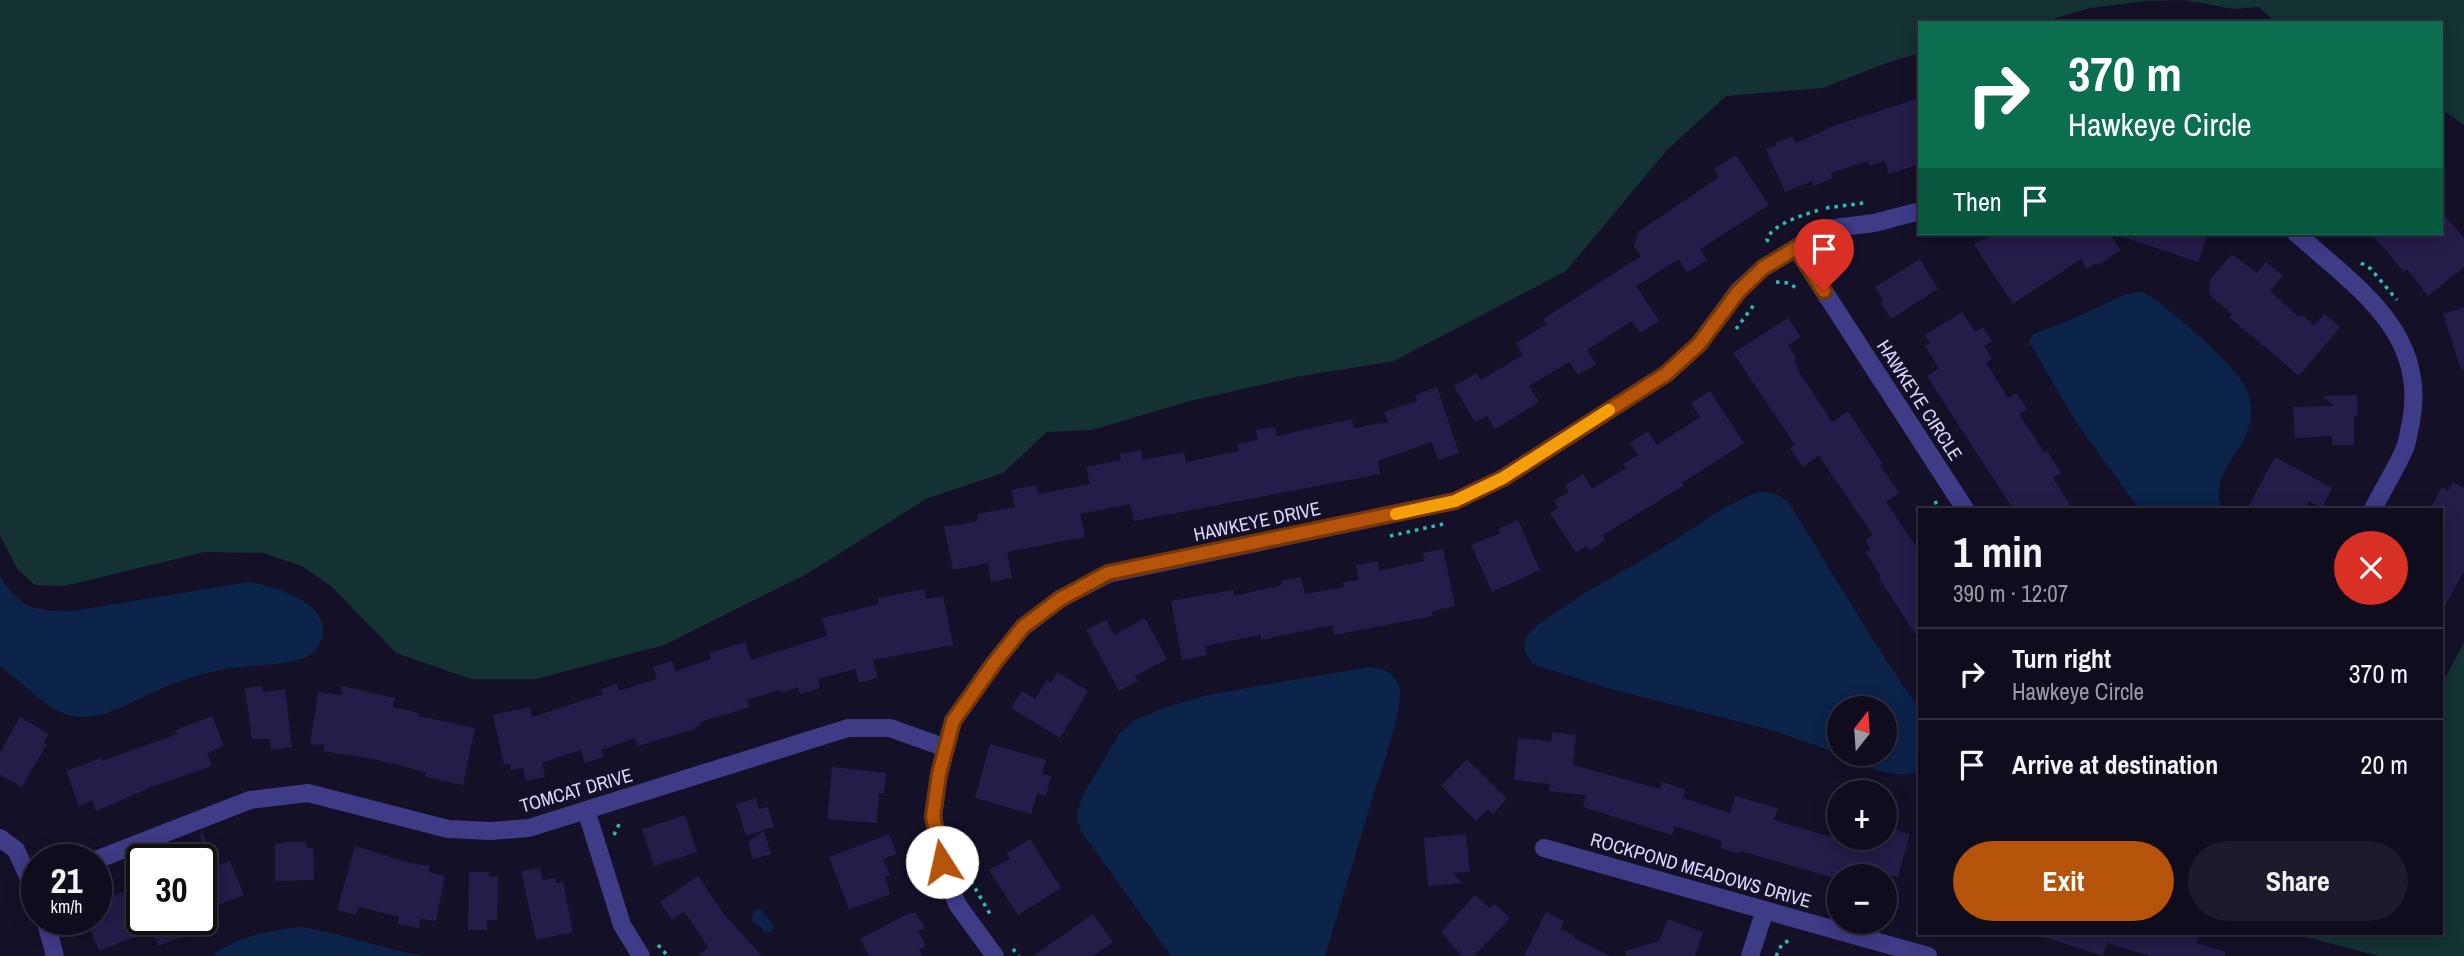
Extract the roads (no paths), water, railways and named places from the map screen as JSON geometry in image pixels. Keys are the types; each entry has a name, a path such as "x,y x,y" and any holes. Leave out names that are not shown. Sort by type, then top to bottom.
{"street":[{"path":"1796,248 1827,229 1874,223 1918,212"},
{"path":"2298,235 2374,303 2398,334 2411,368 2414,404 2406,446 2374,508"},
{"name":"HAWKEYE CIRCLE","path":"1796,248 1964,508"},
{"name":"HAWKEYE DRIVE","path":"995,956 957,904 942,862 933,816 939,774 953,721 1023,627 1060,599 1108,573 1455,501 1503,478 1666,374 1699,344 1738,292 1763,268 1796,248"},
{"name":"TOMCAT DRIVE","path":"112,854 250,800 308,793 448,829 490,831 529,828 848,728 890,729 946,748"},
{"path":"586,810 622,925 641,956"},
{"path":"0,838 16,850 21,860"},
{"name":"ROCKPOND MEADOWS DRIVE","path":"1544,848 1928,956"},
{"path":"1750,956 1765,910"},
{"path":"50,935 55,956"}],"water":[{"path":"2141,291 2165,307 2212,348 2244,384 2251,406 2250,420 2242,443 2220,483 2221,508 2138,508 2076,422 2029,342 2033,334 2121,296"},
{"path":"1764,491 1778,495 1789,503 1918,708 1918,772 1889,773 1866,766 1897,766 1897,696 1827,696 1827,750 1775,731 1607,688 1533,664 1528,657 1525,650 1526,639 1541,622 1736,502"},
{"path":"0,577 23,602 38,609 58,611 72,611 249,582 285,592 310,606 323,625 322,637 314,651 298,660 211,672 169,685 100,715 69,715 48,705 0,667"},
{"path":"1369,667 1391,674 1399,686 1400,696 1391,740 1325,956 1171,956 1081,831 1077,816 1082,797 1119,734 1133,721 1163,708 1207,695"},
{"path":"760,909 773,924 772,932 764,932 751,921 754,911"},
{"path":"301,927 423,956 212,956 243,939 266,932"}]}
